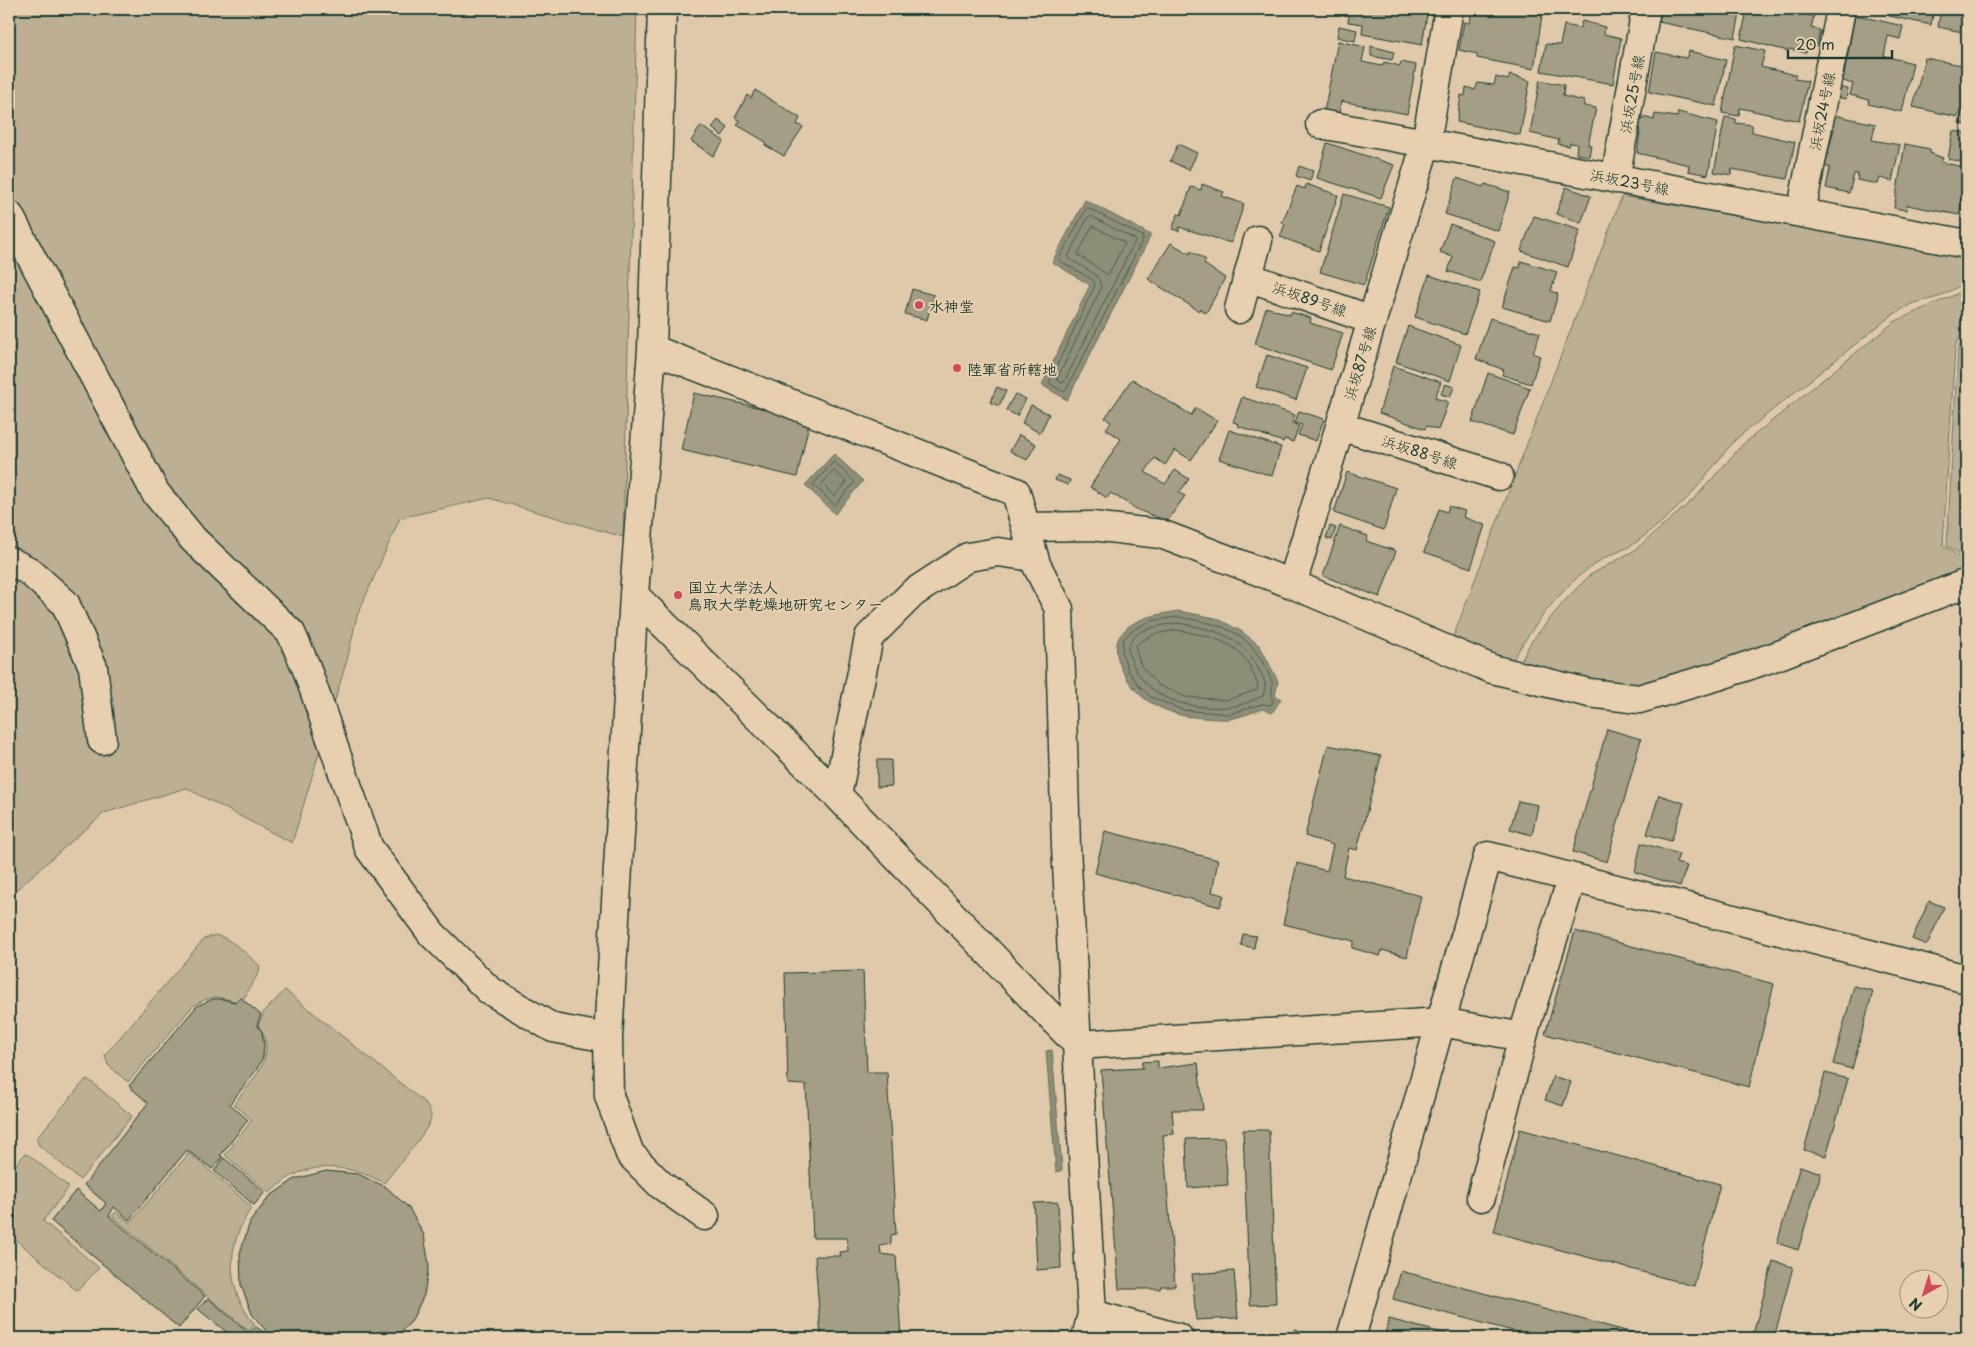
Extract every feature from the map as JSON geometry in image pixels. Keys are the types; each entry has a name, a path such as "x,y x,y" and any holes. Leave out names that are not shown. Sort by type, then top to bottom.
{"street":[{"path":"662,9 652,348 634,595 608,1038 609,1096 630,1154 661,1185 705,1216"},
{"path":"1426,143 1449,9"},
{"name":"浜坂25号線","path":"1616,179 1646,9"},
{"name":"浜坂24号線","path":"1801,213 1841,9"},
{"name":"浜坂23号線","path":"1320,124 1967,244"},
{"name":"浜坂87号線","path":"1292,584 1426,143"},
{"path":"9,215 155,492 194,538 291,633 306,667 369,848 409,903 432,934 489,990 553,1028 608,1038"},
{"path":"1239,309 1258,240"},
{"name":"浜坂89号線","path":"1248,277 1372,320"},
{"path":"652,348 1016,492 1034,557 1059,609 1066,847 1078,1045 1089,1326 1178,1338"},
{"name":"浜坂88号線","path":"1340,426 1499,476"},
{"path":"1026,527 1092,526 1160,534 1292,584 1492,669 1589,693 1639,699 1721,675 1779,655 1967,583"},
{"path":"837,795 869,637 913,593 968,556 998,552 1034,557"},
{"path":"9,561 29,571 65,603 93,667 102,740"},
{"path":"634,595 837,795 1078,1045 1440,1022 1523,1037"},
{"path":"1351,1338 1488,856 1967,979"},
{"path":"1482,1197 1523,1037 1572,878"}],"shaded area":[{"path":"9,9 637,9 623,537 489,498 400,518 357,616 347,660 292,843 186,788 104,813 9,896"},
{"path":"1622,196 1967,257 1967,282 1939,297 1911,304 1891,316 1736,439 1693,492 1665,519 1635,543 1602,559 1573,582 1549,607 1511,663 1450,645"},
{"path":"1967,289 1967,322 1955,347 1943,545 1967,563 1967,572 1757,654 1634,687 1607,688 1518,666 1531,642 1566,599 1590,575 1635,550 1695,498 1742,445 1894,322"},
{"path":"1967,330 1967,558 1947,546 1958,349"},
{"path":"215,935 233,943 260,966 259,972 244,998 235,1001 216,997 204,1000 193,1006 128,1082 108,1065 105,1055 204,939"},
{"path":"285,990 425,1103 429,1110 431,1117 429,1123 384,1183 363,1173 351,1170 328,1167 316,1168 291,1177 269,1193 225,1155 252,1120 234,1104 255,1077 265,1057 264,1036 258,1025 263,1013"},
{"path":"85,1080 89,1080 132,1116 80,1180 39,1145 36,1139"},
{"path":"189,1153 252,1207 237,1237 232,1267 238,1296 245,1311 255,1325 249,1331 112,1216 116,1212 130,1223"},
{"path":"25,1154 69,1187 43,1221 99,1268 76,1290 9,1234 9,1172"}],"water":[{"path":"1085,200 1151,235 1067,400 1042,385 1090,285 1052,262"},
{"path":"834,454 863,481 835,514 805,485"},
{"path":"1178,611 1216,618 1241,631 1260,646 1278,681 1275,696 1281,699 1272,713 1263,709 1230,719 1184,716 1155,705 1135,689 1123,672 1119,662 1117,644 1120,636 1138,621"},
{"path":"1052,1050 1062,1170 1056,1172 1046,1051"}],"building":[{"path":"1350,9 1428,9 1422,45 1362,34 1363,24 1348,22"},
{"path":"1472,9 1512,9 1542,15 1534,69 1477,58 1477,54 1459,50 1464,22 1470,23"},
{"path":"1662,9 1741,9 1735,38 1659,22"},
{"path":"1747,9 1808,9 1807,15 1814,16 1811,28 1820,30 1817,46 1808,45 1806,53 1789,49 1788,51 1741,39"},
{"path":"1890,9 1934,9 1931,25 1889,16"},
{"path":"1941,9 1967,9 1967,33 1938,27"},
{"path":"1855,15 1903,26 1900,39 1888,36 1884,56 1913,63 1902,112 1868,104 1869,100 1850,95 1853,84 1843,81"},
{"path":"1582,21 1605,27 1604,34 1621,38 1613,84 1541,71 1546,44 1560,45 1564,25 1580,28"},
{"path":"1339,26 1357,30 1355,41 1337,37"},
{"path":"1338,41 1365,47 1362,62 1382,66 1384,62 1400,66 1401,62 1416,65 1407,114 1341,101 1339,115 1324,112"},
{"path":"1735,45 1765,51 1761,67 1796,75 1794,79 1808,81 1799,121 1740,108 1739,116 1722,113"},
{"path":"1371,46 1394,52 1392,60 1371,56"},
{"path":"1689,51 1726,60 1716,106 1649,92 1656,52 1686,58"},
{"path":"1925,58 1967,66 1967,111 1960,110 1958,117 1913,107"},
{"path":"1510,75 1530,81 1520,135 1457,122 1461,95 1465,96 1466,87 1475,90 1478,83 1494,85 1496,77 1508,80"},
{"path":"1540,80 1564,85 1563,96 1584,101 1584,106 1596,108 1588,145 1591,145 1589,156 1576,154 1577,144 1570,143 1569,146 1558,144 1559,140 1530,133"},
{"path":"1838,87 1848,89 1846,99 1836,97"},
{"path":"755,90 800,118 797,124 803,127 784,156 765,145 766,142 737,125 740,121 735,118 747,95 751,98"},
{"path":"1678,112 1718,122 1708,175 1688,171 1689,165 1637,153 1640,132 1632,129 1634,118 1643,120 1643,117 1654,120 1655,114 1677,117"},
{"path":"1962,112 1967,114 1967,125 1959,123"},
{"path":"1834,115 1875,124 1872,140 1900,145 1892,181 1880,178 1878,184 1857,180 1858,174 1854,174 1849,193 1826,188 1830,168 1825,166 1834,128 1832,127"},
{"path":"1725,117 1736,119 1736,123 1752,125 1752,132 1795,142 1787,179 1732,169 1731,175 1714,172"},
{"path":"718,120 728,128 722,136 712,128"},
{"path":"701,126 724,141 713,156 691,141"},
{"path":"1953,131 1967,133 1967,163 1948,159"},
{"path":"1327,143 1394,165 1381,198 1317,178"},
{"path":"1178,144 1197,153 1189,170 1170,161"},
{"path":"1905,144 1930,149 1930,153 1943,158 1941,162 1967,168 1967,177 1959,215 1907,205 1906,210 1894,208"},
{"path":"1299,166 1313,171 1310,181 1296,176"},
{"path":"1457,178 1483,187 1485,184 1510,192 1498,231 1445,214"},
{"path":"1202,184 1224,192 1222,196 1244,204 1231,243 1179,227 1179,231 1172,229 1178,214 1181,215 1191,187 1201,190"},
{"path":"1306,184 1338,195 1319,251 1280,237 1285,224 1282,223 1297,186 1305,189"},
{"path":"1566,187 1591,196 1581,223 1556,214"},
{"path":"1344,194 1389,207 1364,285 1320,272"},
{"path":"1534,216 1580,230 1568,267 1521,251"},
{"path":"1450,224 1495,241 1480,282 1448,271 1453,257 1440,252"},
{"path":"1171,243 1190,254 1191,251 1206,260 1204,264 1225,278 1206,313 1200,308 1199,311 1148,279"},
{"path":"1521,261 1557,272 1551,291 1558,294 1550,321 1502,307 1515,267 1520,268"},
{"path":"1429,275 1480,292 1465,334 1415,317"},
{"name":"水神堂","path":"912,289 934,295 927,320 905,314"},
{"path":"1266,307 1290,315 1291,312 1311,318 1310,323 1343,333 1331,370 1255,344"},
{"path":"1490,318 1540,333 1533,353 1540,356 1531,384 1502,375 1504,370 1476,359"},
{"path":"1408,326 1461,345 1450,381 1396,362"},
{"path":"1267,355 1307,368 1296,400 1256,387"},
{"path":"1393,366 1441,382 1435,398 1448,402 1438,430 1427,426 1425,429 1379,413"},
{"path":"1488,373 1530,388 1513,435 1472,422"},
{"path":"1132,379 1191,415 1196,408 1217,421 1191,460 1175,450 1165,465 1155,458 1145,472 1165,484 1175,470 1189,479 1179,493 1185,496 1167,521 1138,510 1111,493 1107,498 1090,487 1121,439 1106,429 1111,422 1105,418"},
{"path":"1445,384 1454,387 1450,397 1441,394"},
{"path":"997,387 1006,391 999,406 990,402"},
{"path":"694,393 810,419 797,477 681,450"},
{"path":"1015,394 1026,399 1017,416 1006,410"},
{"path":"1242,397 1295,415 1292,423 1299,426 1293,442 1284,439 1283,442 1238,426 1239,424 1233,422"},
{"path":"1031,405 1049,414 1040,433 1022,423"},
{"path":"1299,411 1324,419 1316,441 1298,435 1302,425 1295,423"},
{"path":"1229,430 1281,447 1272,476 1219,459"},
{"path":"1019,435 1036,444 1027,460 1010,451"},
{"path":"1347,472 1396,488 1384,530 1334,513"},
{"path":"1057,475 1070,480 1068,485 1055,480"},
{"path":"1449,506 1465,511 1463,517 1485,525 1471,568 1424,552 1439,509 1447,512"},
{"path":"1330,526 1336,528 1332,540 1326,538"},
{"path":"1340,526 1368,536 1366,541 1396,551 1380,597 1323,576"},
{"path":"1607,729 1641,739 1607,862 1573,852"},
{"path":"1328,745 1381,756 1357,850 1349,848 1343,876 1421,896 1407,957 1382,950 1380,956 1352,948 1354,941 1283,924 1297,863 1327,871 1333,845 1305,836"},
{"path":"877,760 891,760 892,786 877,787"},
{"path":"1659,795 1684,803 1671,841 1647,834"},
{"path":"1518,801 1538,805 1532,835 1510,829"},
{"path":"1105,831 1218,860 1212,892 1224,895 1220,907 1095,873"},
{"path":"1641,843 1679,854 1676,863 1687,866 1680,886 1635,872"},
{"path":"1929,901 1944,907 1927,945 1912,939"},
{"path":"1575,931 1774,984 1749,1087 1545,1034"},
{"path":"1243,934 1256,936 1254,948 1241,945"},
{"path":"863,971 867,1072 887,1072 896,1234 891,1235 891,1244 880,1246 881,1254 896,1256 901,1338 821,1338 815,1256 841,1256 840,1252 848,1251 847,1238 813,1238 806,1085 788,1084 785,973"},
{"path":"1854,986 1873,991 1852,1069 1833,1064"},
{"path":"241,998 261,1015 257,1025 262,1032 264,1045 263,1057 257,1069 230,1104 248,1120 220,1156 223,1157 212,1169 187,1150 129,1220 114,1207 109,1216 205,1296 179,1328 51,1221 76,1190 101,1211 106,1203 84,1185 148,1103 129,1086 197,1006 213,999 235,1002"},
{"path":"1158,1061 1158,1068 1198,1063 1203,1110 1172,1110 1174,1134 1163,1135 1175,1286 1161,1286 1160,1289 1119,1289 1101,1070 1143,1068 1141,1062"},
{"path":"1825,1073 1848,1079 1826,1156 1804,1150"},
{"path":"1553,1076 1571,1082 1563,1106 1545,1100"},
{"path":"1520,1129 1720,1184 1694,1286 1494,1232"},
{"path":"1243,1130 1269,1130 1276,1304 1250,1305"},
{"path":"1224,1138 1228,1185 1188,1188 1186,1139"},
{"path":"224,1158 265,1192 254,1205 214,1171"},
{"path":"1800,1166 1821,1173 1798,1250 1777,1243"},
{"path":"326,1171 358,1174 386,1187 409,1208 424,1235 429,1265 424,1295 411,1322 394,1338 272,1338 252,1314 241,1285 240,1253 250,1222 269,1197 295,1179"},
{"path":"1058,1202 1061,1268 1037,1270 1034,1203"},
{"path":"1773,1261 1793,1267 1774,1338 1752,1338"},
{"path":"1234,1271 1238,1318 1196,1320 1192,1274"},
{"path":"1401,1271 1652,1338 1539,1338 1393,1299"},
{"path":"208,1298 249,1333 256,1327 268,1335 265,1338 234,1338 198,1309"},
{"path":"1389,1319 1462,1338 1384,1338"},
{"path":"1295,1329 1316,1336 1315,1338 1291,1338"},
{"path":"1052,1332 1073,1338 1050,1338"}],"place":[{"name":"水神堂","path":"919,305"},
{"name":"陸軍省所轄地","path":"957,368"},
{"name":"国立大学法人 鳥取大学乾燥地研究センター","path":"678,595"}]}
